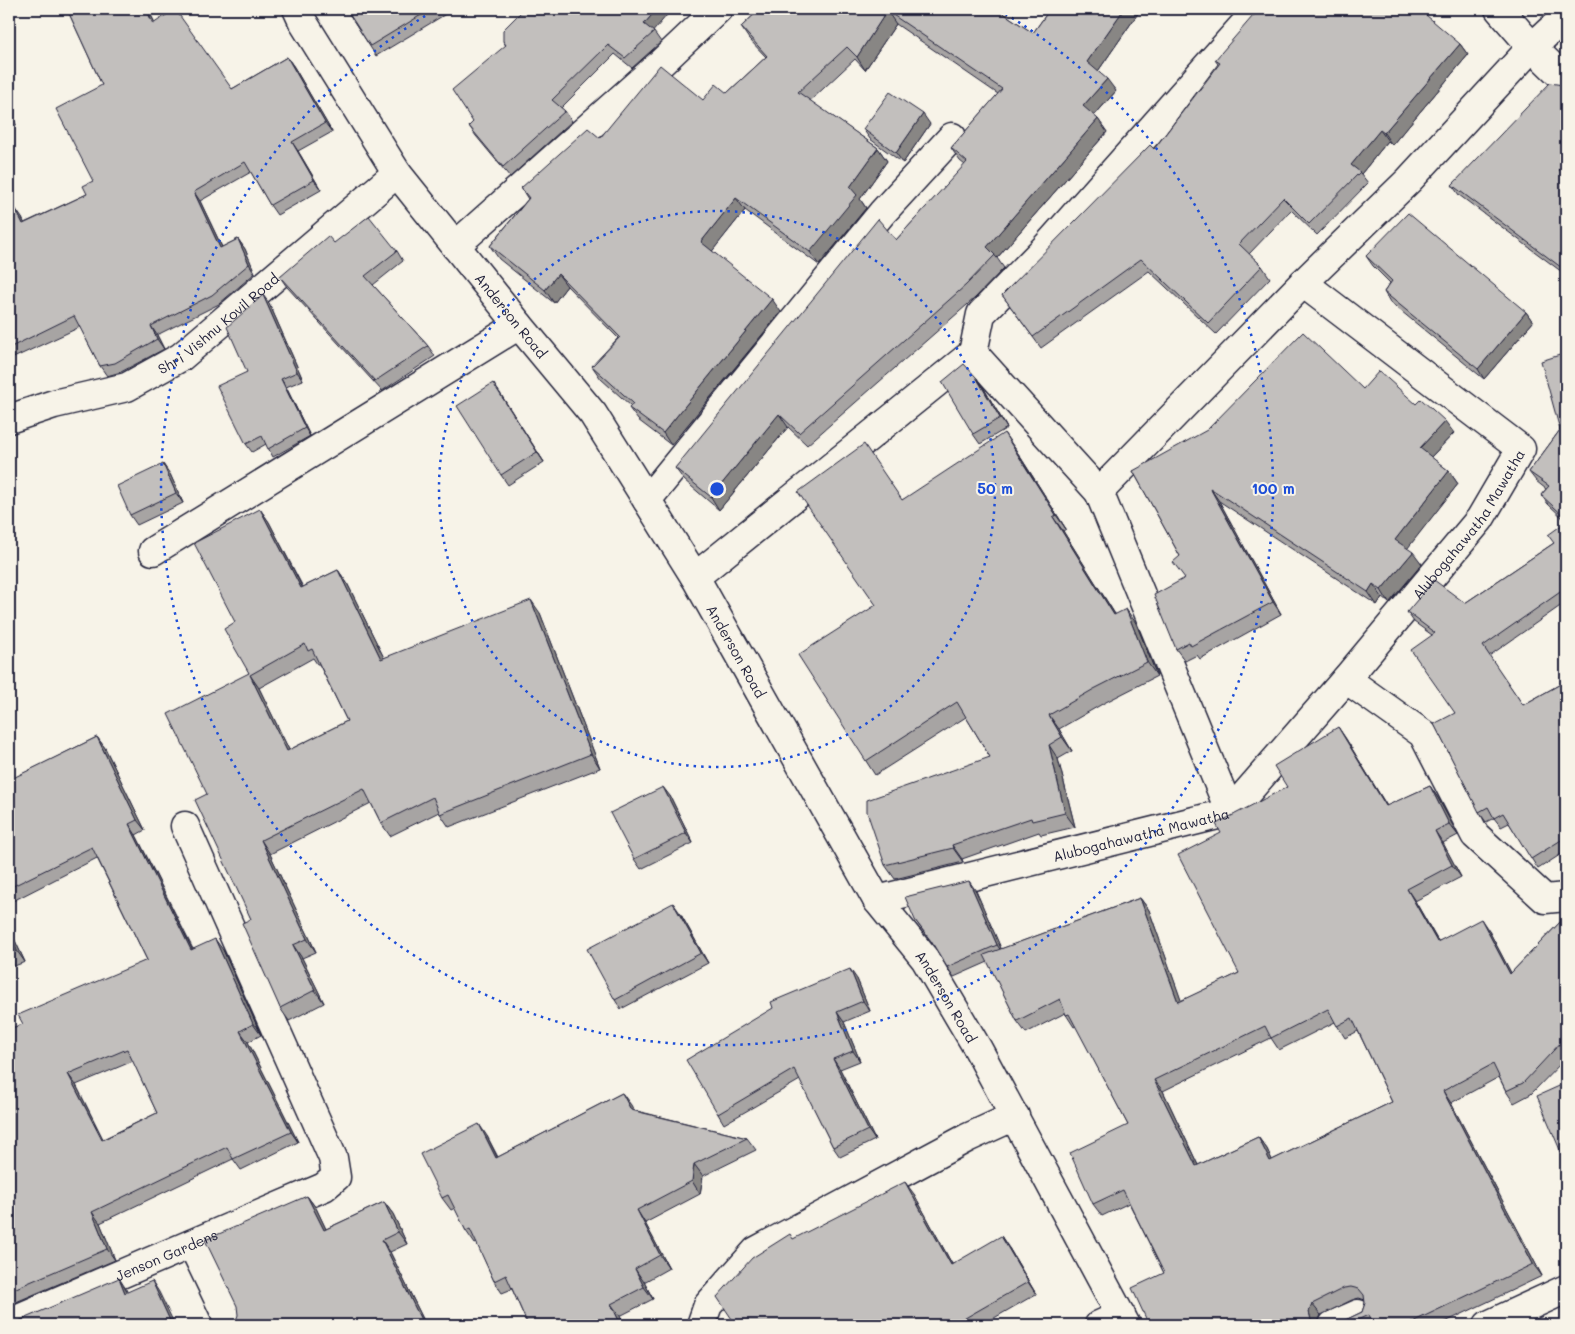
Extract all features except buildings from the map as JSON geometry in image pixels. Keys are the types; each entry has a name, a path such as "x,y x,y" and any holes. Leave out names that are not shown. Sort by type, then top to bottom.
{"street":[{"name":"Anderson Road","path":"297,9 302,22 398,173 455,246 593,414 695,577 877,900 925,959 978,1049 1015,1116 1115,1322"},
{"path":"455,246 718,9"},
{"path":"695,577 973,352 981,314 1047,246 1258,9"},
{"path":"1499,9 1532,47 1566,80"},
{"path":"1099,492 1303,283 1409,180 1532,47 1566,16"},
{"path":"647,500 882,213 952,137"},
{"name":"Shri Vishnu Kovil Road","path":"9,419 54,404 127,387 182,357 398,173"},
{"name":"Alubogahawatha Mawatha","path":"877,900 1230,812 1346,679 1480,519 1521,449 1303,283"},
{"path":"153,551 519,325"},
{"path":"973,352 1099,492 1230,812"},
{"path":"1346,679 1422,734 1475,834 1545,899 1566,897"},
{"name":"Jenson Gardens","path":"9,1322 324,1187 336,1177 333,1158 185,826"},
{"path":"701,1325 708,1305 756,1251 967,1138 1015,1116"},
{"path":"192,1244 231,1325"},
{"path":"1488,1325 1566,1289"},
{"path":"1333,1325 1358,1314"}]}
